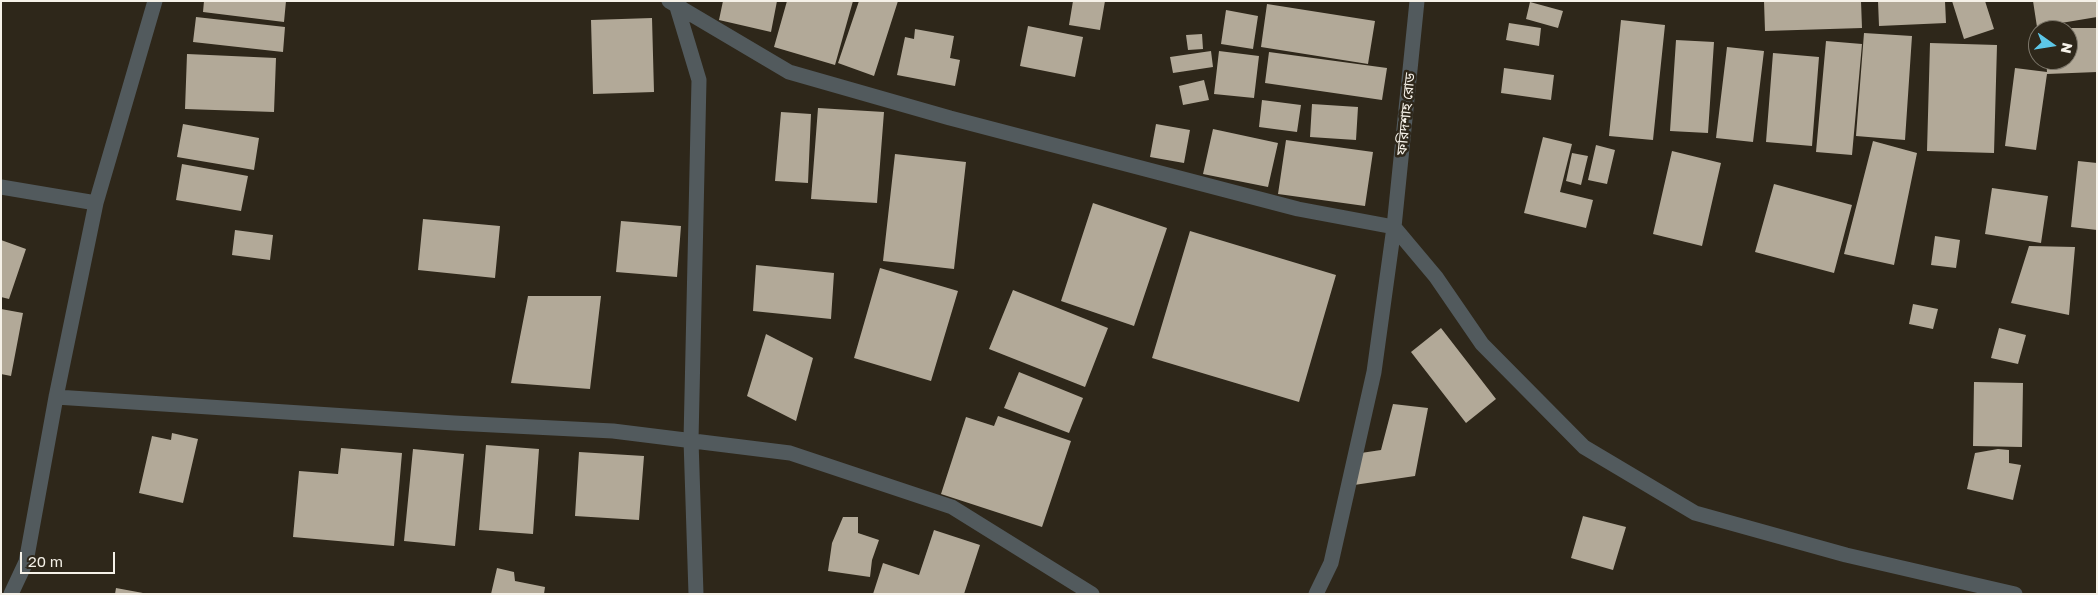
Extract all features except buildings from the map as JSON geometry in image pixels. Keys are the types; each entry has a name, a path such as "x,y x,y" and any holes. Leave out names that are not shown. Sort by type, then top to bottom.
{"street":[{"path":"11,594 26,562 56,397 96,203 155,1"},
{"name":"ফরিদশাহ রোড","path":"1316,594 1331,563 1374,372 1394,227 1417,1"},
{"path":"675,3 789,72 950,118 1298,209 1394,227 1436,277 1482,344 1584,447 1695,514 1846,555 2015,594"},
{"path":"675,3 699,80 691,440 696,594"},
{"path":"1,188 96,203"},
{"path":"56,397 454,423 613,431 790,453 952,507 1092,594"}]}
